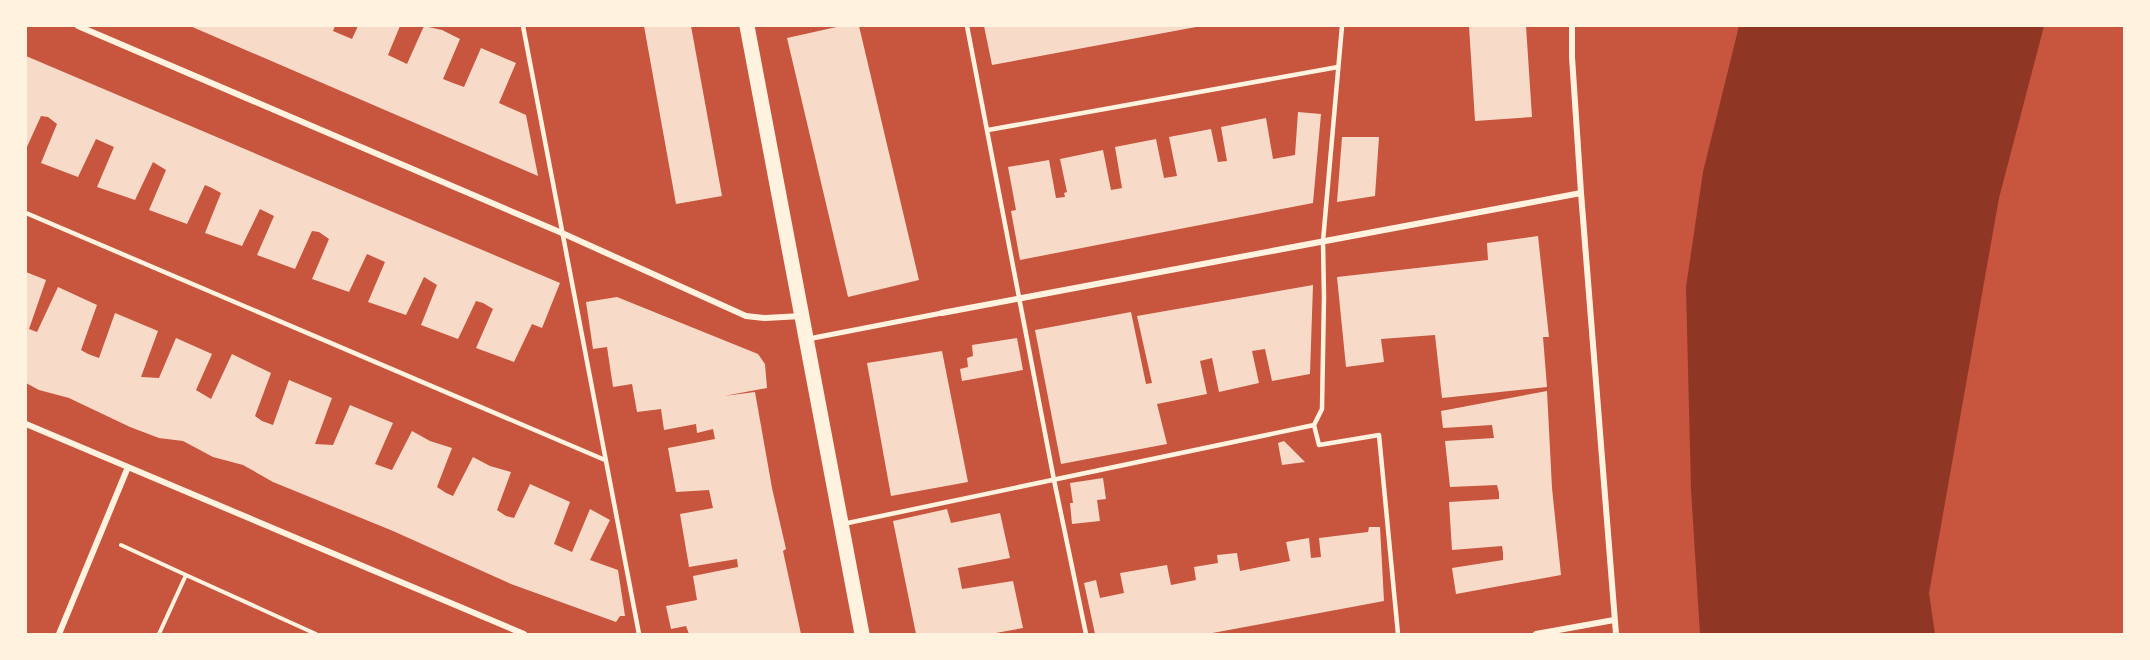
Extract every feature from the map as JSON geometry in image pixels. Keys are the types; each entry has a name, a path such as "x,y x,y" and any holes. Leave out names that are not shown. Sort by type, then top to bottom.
{"main road":[{"path":"747,26 862,634"}],"street":[{"path":"78,26 562,233 746,316 765,318 801,316"},
{"path":"1572,26 1581,193 1616,634"},
{"path":"806,340 1581,193"},
{"path":"26,424 524,634"},
{"path":"59,634 128,467"},
{"path":"1536,634 1614,620"}],"lane":[{"path":"523,26 639,634"},
{"path":"968,26 1054,480 1086,634"},
{"path":"1342,26 1323,241 1322,409 1314,425 1319,445 1379,435 1398,634"},
{"path":"988,130 1338,67"},
{"path":"26,213 605,460"},
{"path":"841,524 1314,425"}],"path":[{"path":"100,536 316,634"},
{"path":"159,634 186,575"}],"shaded area":[{"path":"1739,26 2044,26 1999,198 1929,593 1935,634 1700,634 1691,489 1686,287 1703,172"}],"building":[{"path":"190,26 335,26 333,31 352,39 358,26 400,26 388,55 407,64 424,26 442,30 460,39 443,79 464,87 481,48 516,63 499,103 526,115 538,176"},
{"path":"644,26 691,26 722,196 676,204"},
{"path":"841,26 859,26 919,280 848,297 787,38"},
{"path":"984,26 1196,26 1196,27 992,65"},
{"path":"1469,26 1526,26 1532,117 1475,121"},
{"path":"26,56 560,283 542,328 532,324 514,362 476,348 493,309 483,303 476,301 458,339 421,325 437,285 424,277 406,315 368,302 385,262 367,254 349,292 312,279 329,239 319,232 312,231 295,269 257,255 274,216 260,209 242,246 205,233 221,193 205,185 187,224 149,210 166,170 153,162 135,200 97,187 114,147 96,139 78,177 41,163 57,124 48,117 41,116 26,149"},
{"path":"1298,112 1321,114 1313,203 1020,260 1011,211 1016,210 1008,167 1049,160 1056,198 1065,197 1064,193 1067,192 1060,159 1103,150 1111,190 1122,188 1115,147 1156,139 1164,178 1177,176 1169,137 1211,129 1218,162 1227,161 1221,127 1266,118 1273,159 1295,155"},
{"path":"1342,137 1379,137 1375,196 1337,202"},
{"path":"1538,236 1549,337 1543,337 1547,387 1442,398 1435,335 1381,339 1384,362 1346,367 1337,277 1488,260 1487,243"},
{"path":"26,272 46,280 29,329 37,332 58,287 97,305 81,350 88,354 99,358 115,313 158,331 141,377 159,378 176,338 212,354 196,390 211,399 232,354 271,373 255,416 262,421 273,425 289,380 332,398 315,444 333,445 350,405 393,423 375,464 392,470 412,431 430,441 452,448 437,487 446,493 453,496 473,457 490,466 511,472 497,510 506,516 514,518 530,484 570,502 554,544 572,552 590,509 610,520 590,560 618,570 625,616 620,616 616,622 511,584 393,531 273,482 243,465 213,457 183,441 159,438 69,398 39,390 26,383"},
{"path":"1313,285 1310,374 1272,381 1265,349 1252,351 1259,383 1219,392 1212,358 1200,361 1207,394 1157,404 1167,444 1061,464 1035,330 1131,312 1146,384 1152,383 1137,316"},
{"path":"617,297 758,354 765,364 767,388 724,396 755,392 772,488 786,549 783,551 801,634 689,634 686,626 671,629 666,606 697,600 693,576 738,567 737,559 689,567 680,514 713,508 709,490 676,492 668,448 715,439 713,429 697,433 696,424 664,430 661,409 637,412 632,384 613,387 607,347 593,349 586,302"},
{"path":"1017,338 1023,370 962,381 960,369 968,367 967,358 973,356 972,345"},
{"path":"942,351 968,482 891,496 867,363"},
{"path":"1547,391 1552,488 1561,575 1456,594 1452,568 1503,560 1503,553 1502,546 1452,550 1449,502 1499,499 1499,493 1497,485 1450,487 1445,441 1494,438 1492,425 1443,428 1441,411"},
{"path":"1284,441 1305,462 1282,465 1278,443"},
{"path":"1103,478 1106,499 1097,500 1100,521 1072,524 1070,503 1073,503 1070,483"},
{"path":"947,509 951,523 1000,513 1010,558 958,568 962,589 1013,581 1023,628 990,634 916,634 893,521"},
{"path":"1369,527 1380,527 1384,601 1207,634 1095,634 1084,583 1096,580 1100,598 1124,593 1120,573 1167,565 1171,585 1196,580 1194,567 1218,563 1217,555 1237,553 1240,571 1290,561 1286,542 1309,538 1311,558 1321,557 1319,538 1368,532"}]}
